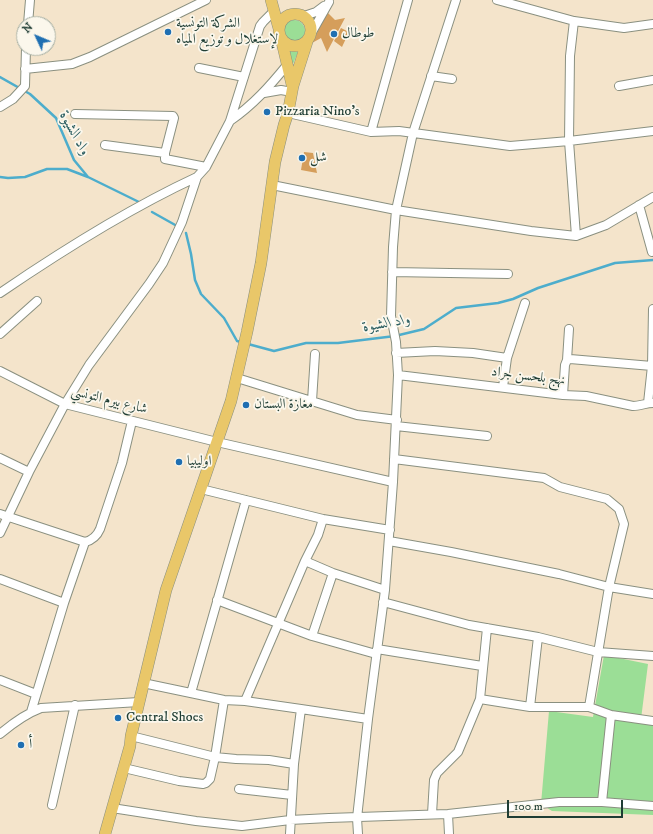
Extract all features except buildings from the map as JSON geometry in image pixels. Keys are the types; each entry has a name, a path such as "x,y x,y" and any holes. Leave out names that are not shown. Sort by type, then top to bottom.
{"main road":[{"path":"271,0 292,89"},
{"path":"105,834 130,746 131,736 166,590 231,401 237,378 261,263 275,162 288,112 292,89 309,37 309,22 299,15 282,9 274,0"},
{"path":"299,15 286,17 280,25 280,34 284,42 293,47 298,47 309,37"}],"street":[{"path":"29,16 30,0"},
{"path":"25,69 72,64 90,57 206,0"},
{"path":"371,132 408,0"},
{"path":"358,834 357,818 376,651 385,590 393,482 398,375 396,342 391,316 396,210 413,134 456,0"},
{"path":"497,0 574,21 624,28 653,24"},
{"path":"299,15 316,12 329,1"},
{"path":"309,37 329,1"},
{"path":"0,292 99,229 197,177 206,167 230,121 260,26 273,12"},
{"path":"574,21 570,56 569,142 576,236"},
{"path":"0,107 14,99 24,86 26,56"},
{"path":"230,121 264,93 287,65"},
{"path":"199,68 244,77"},
{"path":"431,76 452,78"},
{"path":"619,86 653,80"},
{"path":"264,93 292,89"},
{"path":"288,112 371,132 399,132 510,146 569,142 653,131"},
{"path":"75,114 173,116 174,118 164,157 166,159 206,167"},
{"path":"105,145 165,153"},
{"path":"0,533 4,515 29,472 65,404 89,365 163,263 182,222 197,177"},
{"path":"272,185 396,210 531,231 576,236 606,224 653,197"},
{"path":"639,205 652,252"},
{"path":"392,272 508,274"},
{"path":"0,334 38,301"},
{"path":"503,387 507,358 524,303"},
{"path":"650,403 653,309"},
{"path":"563,395 569,329"},
{"path":"396,353 435,351 473,353 507,358"},
{"path":"312,401 315,354"},
{"path":"567,360 570,359 652,366"},
{"name":"شارع بيرم التونسي","path":"0,371 65,404 217,442 393,482"},
{"name":"نهج بلحسن جراد","path":"398,375 563,395 586,396 632,406 640,406 650,403"},
{"path":"237,378 357,415 396,423 487,436"},
{"path":"31,712 64,603 85,542 95,537 100,529 122,463 132,421"},
{"path":"0,458 29,472"},
{"path":"394,459 544,478 560,486 607,499 619,509 624,524 609,587 589,707"},
{"path":"201,489 323,519 390,530"},
{"path":"191,693 246,500"},
{"path":"4,515 85,542"},
{"path":"246,701 305,561 318,535 323,519"},
{"path":"389,541 452,552 559,574 609,587 653,594"},
{"path":"305,561 333,573 385,590"},
{"path":"312,636 333,573"},
{"path":"0,579 64,603"},
{"path":"217,600 312,636 376,651 482,666"},
{"path":"383,602 469,625 538,637 598,652 653,656"},
{"path":"432,814 434,780 437,773 458,752 480,699 482,666 487,628"},
{"path":"530,707 538,637"},
{"path":"0,680 36,694"},
{"path":"144,683 224,700 246,701 301,708 368,719"},
{"path":"480,699 530,707 589,707 611,715 653,721"},
{"path":"124,768 179,781 203,784 206,783 210,779 215,757 224,700"},
{"path":"0,734 19,719 41,708 139,702"},
{"path":"52,805 75,706"},
{"path":"290,834 294,764 301,708"},
{"path":"602,802 611,715"},
{"path":"131,736 215,757 269,760 294,764"},
{"path":"239,789 292,795"},
{"path":"112,808 196,821 241,830 290,820 448,814 559,802 602,802 653,806"},
{"path":"448,814 449,834"}],"green space":[{"path":"294,20 298,21 304,27 304,35 298,41 294,42 290,41 284,35 283,31 284,27 290,21"},
{"path":"285,46 300,47 291,69"},
{"path":"604,655 648,664 641,719 653,722 653,815 552,811 541,804 549,711 593,717"}],"waterway":[{"name":"واد الشيوة","path":"0,77 30,94 56,118 74,160 88,177"},
{"name":"واد الشيوة","path":"0,177 25,177 47,169 67,169 88,177 141,203"},
{"name":"واد الشيوة","path":"152,212 177,226"},
{"name":"واد الشيوة","path":"186,233 195,280 201,294 224,318 237,341 241,342"},
{"name":"واد الشيوة","path":"248,344 274,351 306,343 338,343 395,336 424,329 456,308 498,303 513,299 538,288 615,263 653,260"}],"place":[{"name":"الشركة التونسية لإستغلال و توزيع المياه","path":"168,32"},
{"name":"طوطال","path":"334,34"},
{"name":"Pizzaria Nino's","path":"267,112"},
{"name":"شل","path":"302,158"},
{"name":"مغازة البستان","path":"246,405"},
{"name":"اوليبيا","path":"179,462"},
{"name":"Central Shoes","path":"118,718"},
{"name":"أ","path":"21,745"}]}
